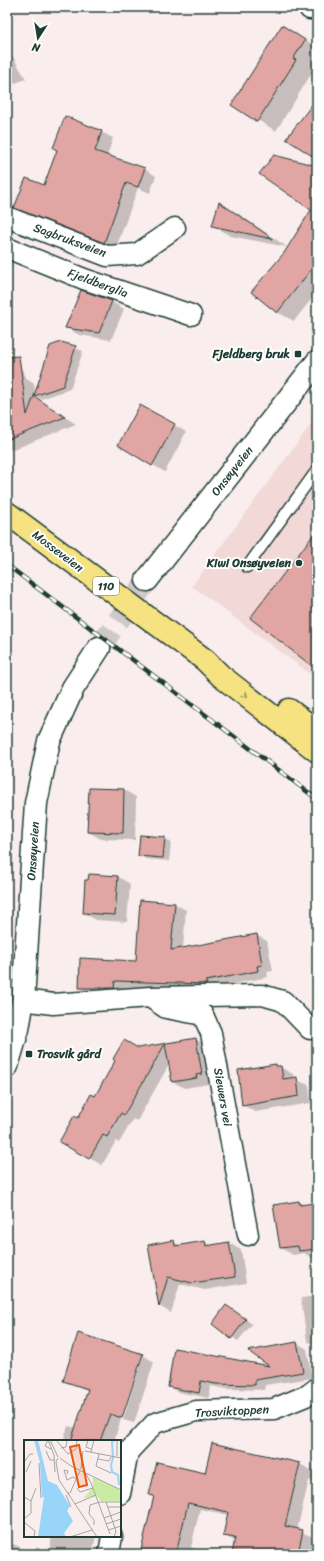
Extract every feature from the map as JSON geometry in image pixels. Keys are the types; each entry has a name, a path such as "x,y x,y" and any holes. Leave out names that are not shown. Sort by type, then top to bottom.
{"highway":[{"name":"Mosseveien","path":"7,513 205,660 221,676 317,751"},
{"name":"Mosseveien","path":"205,660 230,666 317,731"}],"street":[{"name":"Sagbruksveien","path":"7,217 107,256 137,254 175,228"},
{"name":"Fjeldberglia","path":"7,248 84,279 191,315"},
{"name":"Onsøyveien","path":"147,580 317,362"},
{"name":"Onsøyveien","path":"7,1066 18,1029 23,1000 36,803 49,741 73,688 99,648"},
{"path":"23,1000 53,1004 150,997 262,995 283,1001 310,1030"},
{"name":"Siewers vei","path":"150,997 166,1008 202,1016 212,1034 248,1236"},
{"name":"Trosviktoppen","path":"121,1489 128,1452 155,1424 196,1411 274,1409 308,1395 317,1388"},
{"path":"108,1554 112,1537"}],"lane":[{"path":"247,567 317,470"}],"shaded area":[{"path":"317,416 317,679 192,586"}],"building":[{"path":"282,25 305,40 293,59 296,60 257,122 231,105"},
{"path":"317,98 317,159 286,139"},
{"path":"65,116 102,131 95,151 145,168 138,187 126,183 104,243 14,208 26,178 44,185 57,150 53,148"},
{"path":"274,155 317,166 317,262 277,313 251,292 284,253 311,210 259,174"},
{"path":"219,202 272,238 272,239 212,226"},
{"path":"81,290 112,301 99,333 65,328"},
{"path":"61,342 76,346 63,386 34,396 50,346"},
{"path":"19,356 27,415 34,396 65,417 7,440 7,357"},
{"path":"140,405 175,424 152,466 118,445"},
{"path":"317,530 317,670 250,618"},
{"path":"89,788 124,789 123,833 87,832"},
{"path":"140,835 165,837 163,858 138,856"},
{"path":"89,874 118,876 115,915 83,913 85,880 88,880"},
{"path":"140,900 175,903 171,950 257,934 262,965 257,966 258,971 206,981 207,984 115,981 114,988 79,988 80,958 136,961"},
{"path":"196,1038 202,1074 196,1075 197,1078 172,1082 165,1044 124,1115 121,1113 107,1137 103,1135 89,1159 59,1142 74,1116 78,1118 91,1094 95,1096 115,1061 113,1059 124,1040 138,1048"},
{"path":"276,1064 276,1066 281,1066 283,1079 297,1077 299,1096 242,1106 238,1070"},
{"path":"299,1201 300,1205 314,1203 317,1223 317,1249 299,1251 298,1246 280,1248 273,1205"},
{"path":"174,1240 175,1246 205,1241 206,1246 229,1242 235,1277 192,1283 168,1277 159,1307 148,1245"},
{"path":"226,1305 246,1319 231,1339 212,1324"},
{"path":"78,1333 143,1354 122,1418 110,1414 100,1440 71,1440 88,1389 63,1381"},
{"path":"297,1342 303,1372 255,1380 255,1385 216,1384 201,1381 199,1393 168,1387 174,1348 269,1366 248,1351"},
{"path":"212,1443 300,1463 285,1526 303,1530 298,1554 232,1554 235,1538 223,1536 228,1512 188,1503 176,1554 140,1554 154,1496 149,1495 157,1462 205,1473"}],"tunnel":[{"path":"99,648 147,580"}],"railway":[{"path":"7,565 317,799"}],"place":[{"name":"Fjeldberg bruk","path":"298,354"},
{"name":"Kiwi Onsøyveien","path":"299,563"},
{"name":"Trosvik gård","path":"29,1054"}]}
